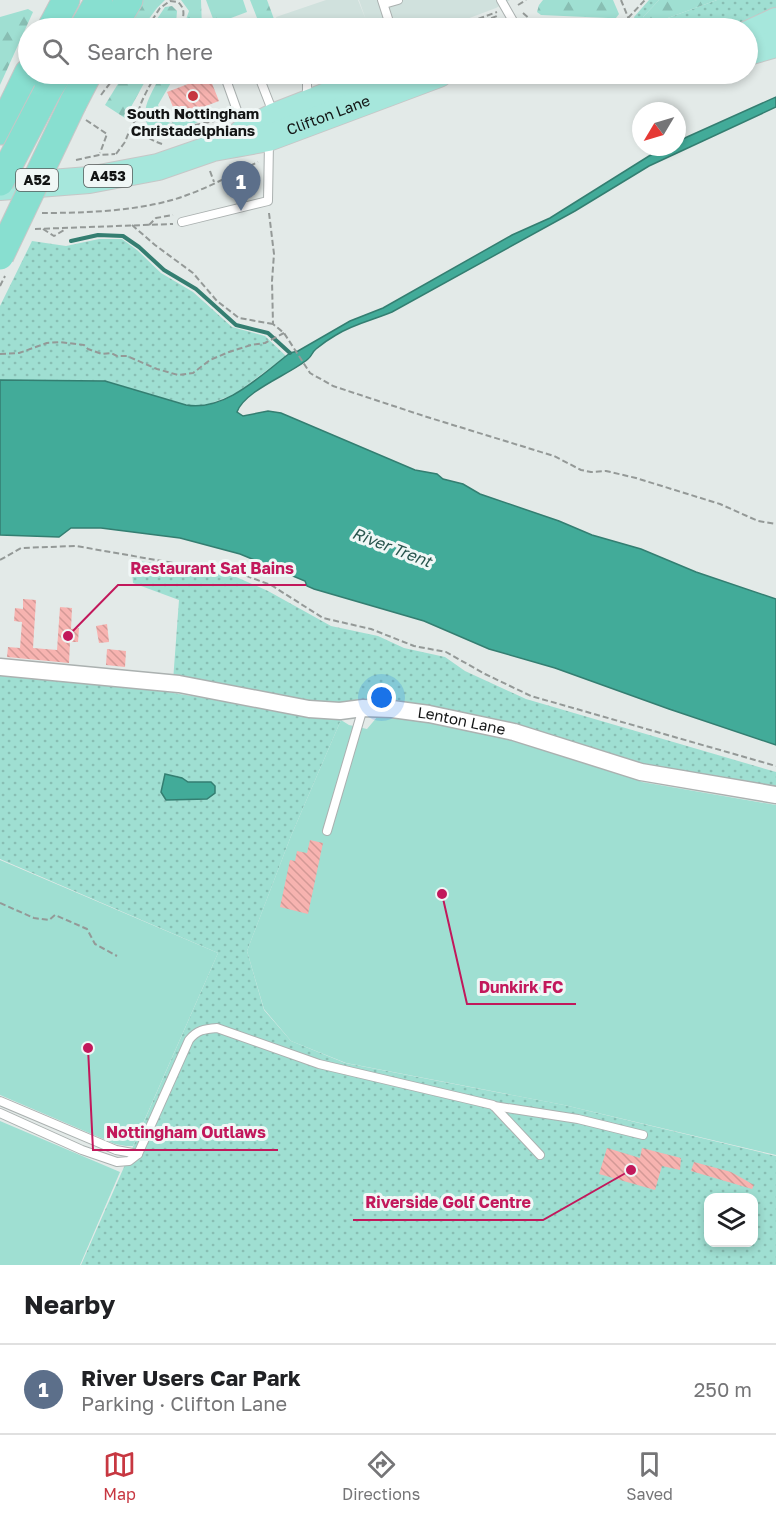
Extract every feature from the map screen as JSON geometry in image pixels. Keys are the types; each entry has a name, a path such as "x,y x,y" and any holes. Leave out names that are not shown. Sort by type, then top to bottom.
{"highway":[{"path":"56,18 66,0"},
{"path":"89,18 99,0"},
{"path":"114,18 122,0"},
{"path":"117,18 129,0"},
{"name":"A52","path":"0,131 37,84"},
{"name":"A52","path":"0,182 38,84"},
{"name":"A52","path":"0,256 94,85"}],"main road":[{"path":"758,29 776,21"},
{"path":"758,49 776,44"},
{"name":"Clifton Lane","path":"257,130 308,103 353,84"},
{"name":"Clifton Lane","path":"0,187 89,180 158,167 391,84"}],"street":[{"name":"Lenton Lane","path":"0,667 179,684 309,709 340,711 363,708 429,714 514,732 640,772 776,795"}],"lane":[{"path":"389,18 383,2 398,0"},
{"path":"504,3 512,18"},
{"path":"230,84 257,130"},
{"path":"182,222 268,201 257,130 258,84"},
{"path":"307,84 308,103"},
{"path":"327,831 363,708"},
{"path":"0,1113 82,1150 117,1162 129,1161 138,1154 189,1040 203,1029 217,1029 319,1064 493,1106 578,1119 643,1135"},
{"path":"0,1101 116,1150 138,1154"},
{"path":"493,1106 540,1155"}],"path":[{"path":"621,0 628,18 645,0"},
{"path":"154,18 170,1 178,2 184,11 184,18"},
{"path":"473,18 504,3 515,1 523,14 529,18"},
{"path":"493,18 498,16"},
{"path":"151,84 138,110 137,119 143,134 149,140 164,145"},
{"path":"79,111 107,134 99,155"},
{"path":"116,154 137,119"},
{"path":"177,141 195,125 257,130"},
{"path":"33,213 77,213 123,208 186,196 257,130"},
{"path":"268,201 274,254 273,324"},
{"path":"33,229 131,224 167,225 182,222"},
{"path":"131,224 193,273 217,301 239,318 273,324 284,333 309,371 333,386 554,456 581,470 606,471 636,478 720,504 759,521 776,524"},
{"path":"41,229 54,236 69,228"},
{"path":"0,354 19,353 47,343 60,342 84,345 102,354 111,353 117,357 128,356 157,369 178,375 193,373 210,360 251,345 265,343 284,333"},
{"path":"0,560 21,548 76,546 179,564 225,568 271,585 322,618 371,629 414,646 446,652 531,696 776,766"},
{"path":"0,903 34,918 49,920 55,915 87,929 95,944 117,956"}],"shaded area":[{"path":"326,0 358,0 365,18 276,18"},
{"path":"359,0 510,0 470,18 365,18"}],"green space":[{"path":"140,0 165,0 150,18 131,18"},
{"path":"181,0 201,0 202,18 187,18 189,11"},
{"path":"206,0 243,0 247,12 231,18 213,18"},
{"path":"250,0 267,0 274,18 257,18"},
{"path":"543,0 613,0 619,14 616,18 541,15 537,12"},
{"path":"649,0 659,0 643,18 634,17"},
{"path":"659,0 717,0 668,18 643,17"},
{"path":"717,0 776,0 776,11 758,20 668,18"},
{"path":"172,6 177,11 176,18 158,18 165,7"},
{"path":"28,9 33,12 30,18 18,18 18,45 0,85 0,17"},
{"path":"118,84 144,84 125,118 105,105"},
{"path":"156,84 170,84 158,105 165,121 171,123 205,108 208,117 166,138 155,137 146,120 145,113"},
{"path":"99,239 122,239 161,273 193,292 232,327 265,336 286,356 235,394 201,407 186,405 105,381 0,380 0,306 32,241 66,246"},
{"path":"131,560 227,573 268,591 331,626 378,636 404,648 445,657 465,671 526,699 776,772 776,790 320,703 173,681 179,600 133,583"},
{"path":"0,676 77,680 341,720 291,836 247,951 264,1010 291,1041 345,1063 564,1105 776,1156 776,1265 81,1265 218,953 0,859"},
{"path":"378,716 410,718 473,729 626,774 642,782 776,805 776,1155 564,1105 346,1063 291,1041 264,1009 247,951 291,836 341,720 349,725 367,729"},
{"path":"0,860 218,953 133,1146 115,1144 0,1095"},
{"path":"0,1121 120,1172 80,1265 0,1265"}],"water":[{"path":"776,97 776,107 686,149 686,138"},
{"name":"River Trent","path":"649,156 671,156 392,312 343,331 318,347 300,365 258,390 242,404 237,412 243,416 268,411 281,413 415,470 437,474 443,479 463,484 480,494 559,521 592,535 641,549 696,572 776,599 776,745 555,668 489,649 424,621 314,589 307,586 305,581 240,554 180,538 101,528 71,528 59,537 0,535 0,380 105,381 186,405 200,406 215,403 242,390 290,353 298,351 350,321 383,308 512,235 550,218"},
{"path":"165,774 182,778 188,782 211,782 215,786 215,793 207,799 166,800 161,792"}],"building":[{"name":"South Nottingham Christadelphians","path":"188,84 212,84 219,101 177,117 167,92"},
{"path":"23,599 36,600 33,648 57,650 60,607 72,608 71,629 79,628 78,642 70,642 69,663 7,657 8,647 20,648 22,622 14,621 15,608 23,609"},
{"path":"107,624 109,642 99,643 96,626"},
{"path":"107,649 126,651 125,667 106,665"},
{"path":"310,840 323,843 308,914 280,907 290,860 295,861 297,851 307,853"},
{"path":"607,1148 640,1158 642,1148 681,1158 680,1170 662,1166 655,1190 599,1174"},
{"path":"694,1162 731,1172 754,1185 752,1189 691,1171"}],"waterway":[{"path":"71,241 98,235 123,236 164,270 196,289 236,325 268,333 290,353"}],"place":[{"name":"South Nottingham Christadelphians","path":"193,96"},
{"name":"River Users Car Park","path":"241,211"},
{"name":"Restaurant Sat Bains","path":"68,636"},
{"name":"Dunkirk FC","path":"442,894"},
{"name":"Nottingham Outlaws","path":"88,1048"},
{"name":"Riverside Golf Centre","path":"631,1170"}]}
